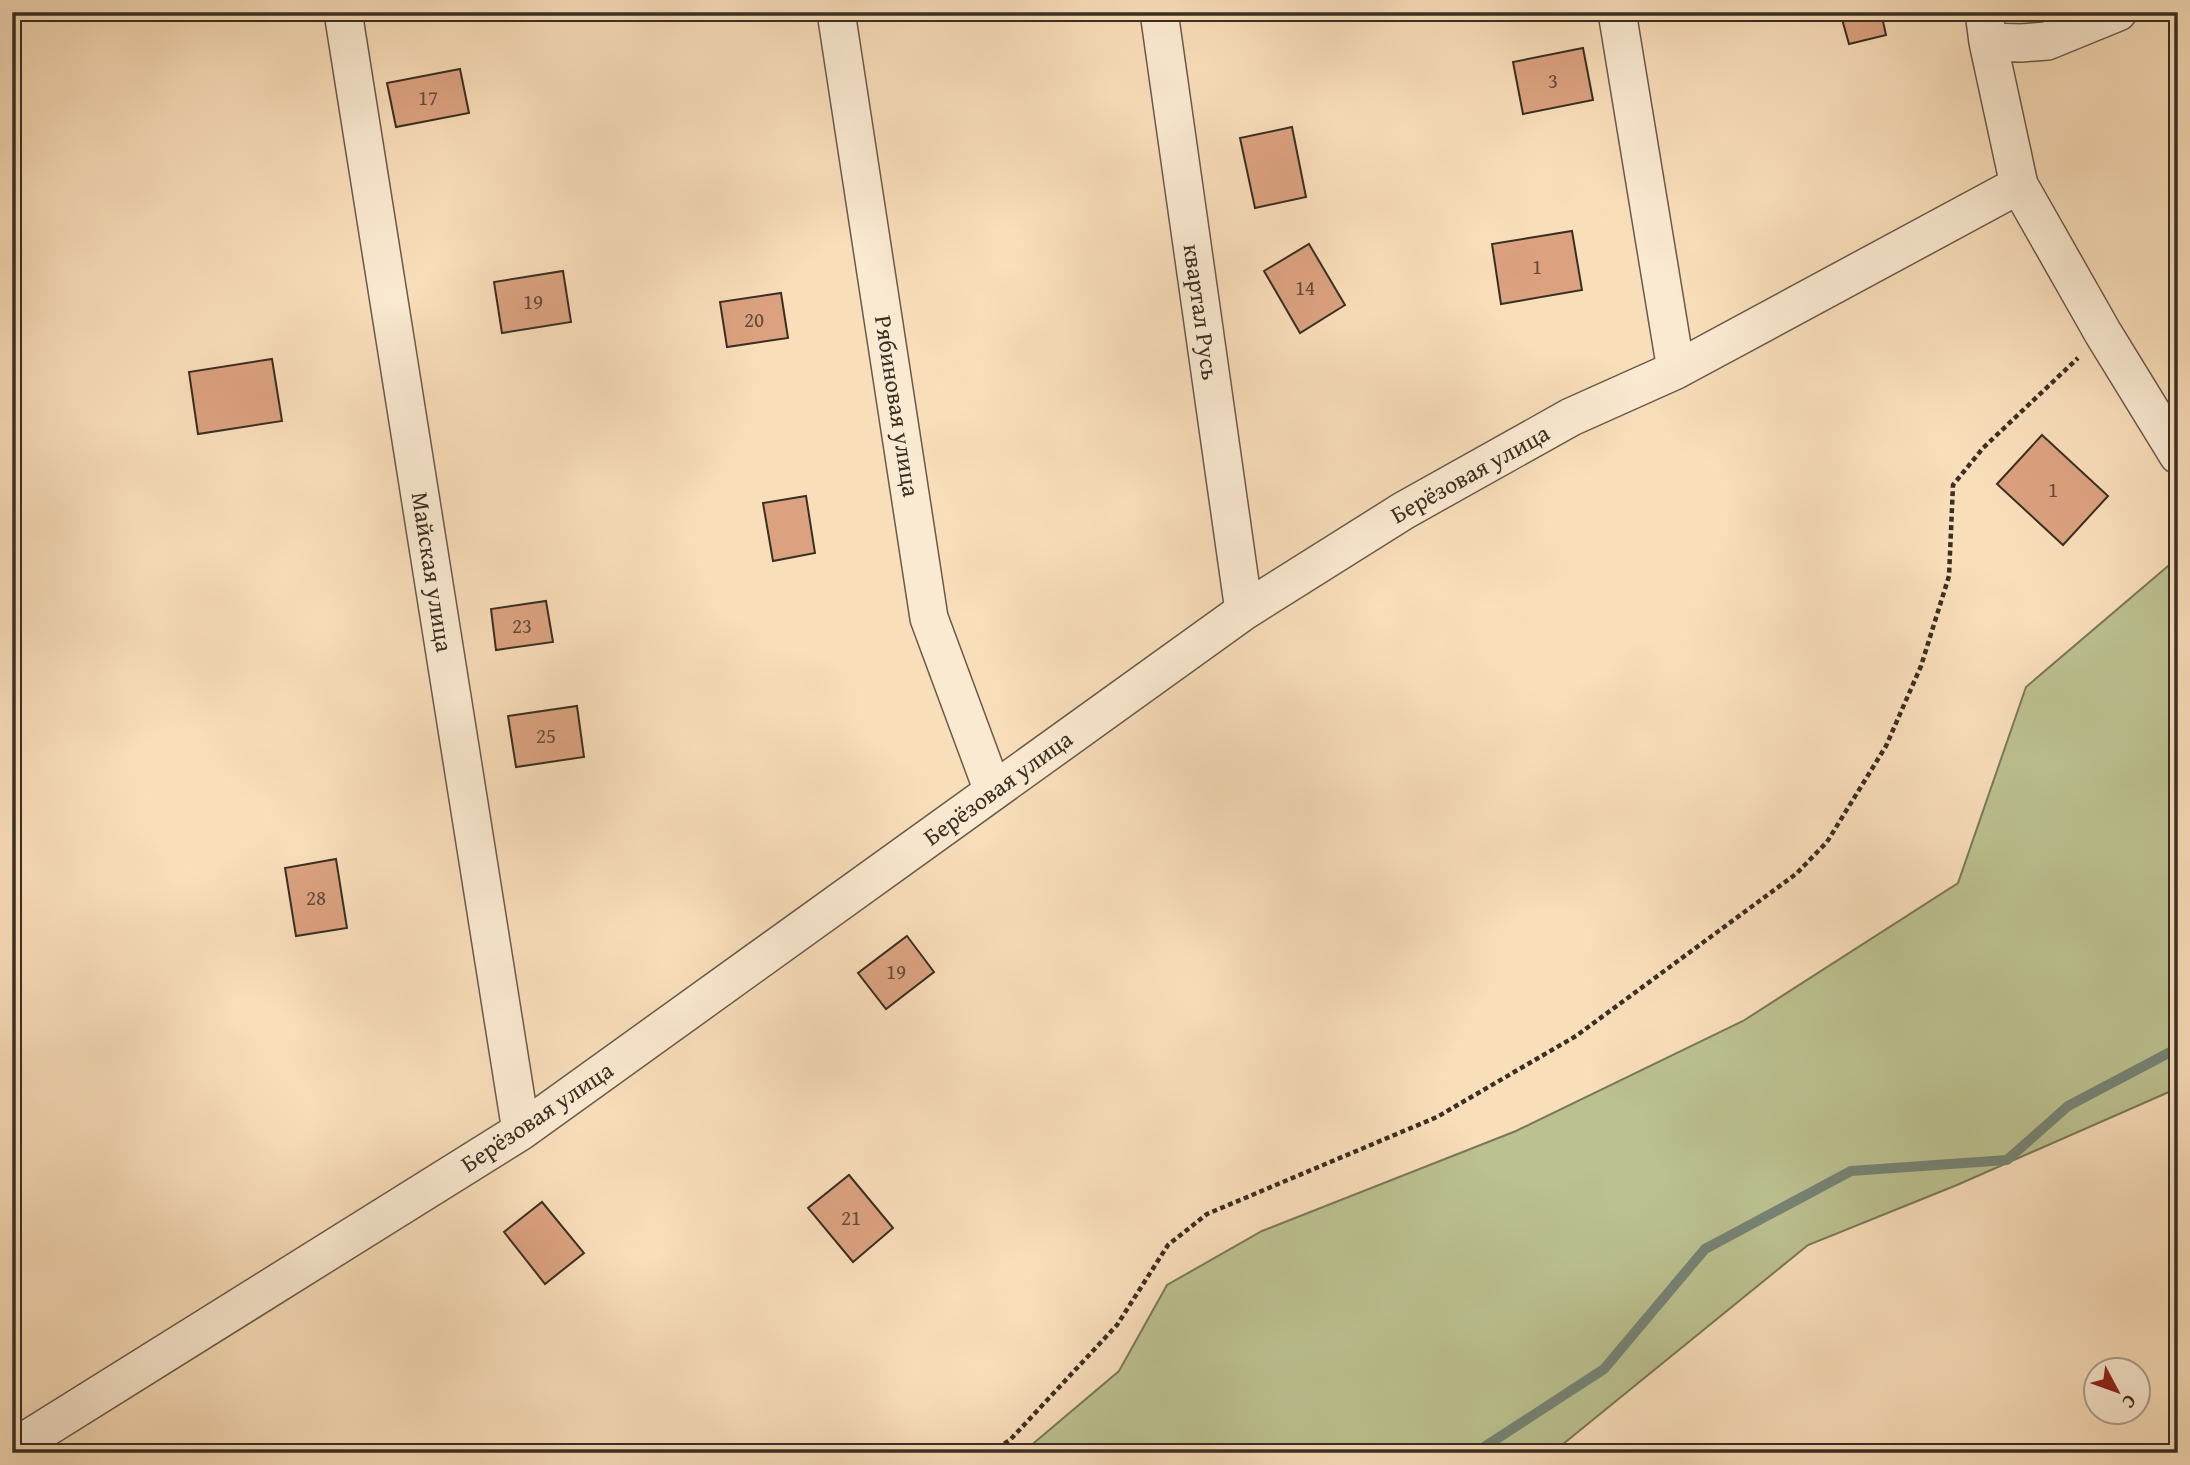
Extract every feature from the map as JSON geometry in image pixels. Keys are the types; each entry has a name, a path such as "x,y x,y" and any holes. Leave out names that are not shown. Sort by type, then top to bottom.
{"street":[{"name":"Майская улица","path":"343,12 521,1131"},
{"name":"Рябиновая улица","path":"836,12 929,618 993,792"},
{"name":"квартал Русь","path":"1159,12 1244,611"},
{"path":"1617,12 1676,370"},
{"path":"1986,27 2021,43 2047,41 2118,12"},
{"path":"1986,27 2019,185 2178,455"},
{"name":"Берёзовая улица","path":"14,1438 521,1131 1244,611 1403,511 1571,417 1676,370 2019,185"}],"path":[{"path":"990,1453 1010,1440 1117,1325 1168,1245 1207,1214 1437,1117 1576,1036 1796,874 1827,842 1879,756 1921,666 1949,576 1953,485 1983,448 2104,333"}],"green space":[{"path":"2174,561 2178,566 2178,1088 1957,1185 1808,1245 1552,1453 1022,1453 1119,1371 1167,1285 1262,1231 1516,1131 1743,1021 1958,883 2026,687"}],"building":[{"path":"1840,12 1881,12 1886,35 1849,44"},
{"path":"1583,48 1593,100 1523,114 1513,62"},
{"path":"460,69 469,113 396,127 387,83"},
{"path":"1292,127 1306,197 1255,208 1240,138"},
{"path":"1572,231 1582,290 1501,304 1492,244"},
{"path":"1309,244 1345,305 1300,333 1264,271"},
{"path":"563,271 571,322 502,333 494,282"},
{"path":"781,293 788,338 727,347 720,302"},
{"path":"272,359 282,421 198,434 189,372"},
{"path":"2042,435 2108,496 2063,545 1997,484"},
{"path":"806,496 815,553 773,561 763,503"},
{"path":"546,601 553,642 496,650 491,609"},
{"path":"577,706 584,757 516,767 508,716"},
{"path":"336,859 347,928 296,936 285,868"},
{"path":"907,936 934,972 886,1009 858,973"},
{"path":"849,1175 893,1228 853,1262 808,1208"},
{"path":"542,1202 584,1253 545,1284 504,1232"}],"waterway":[{"path":"1475,1453 1604,1369 1705,1249 1851,1171 2007,1160 2068,1106 2178,1048"}]}
